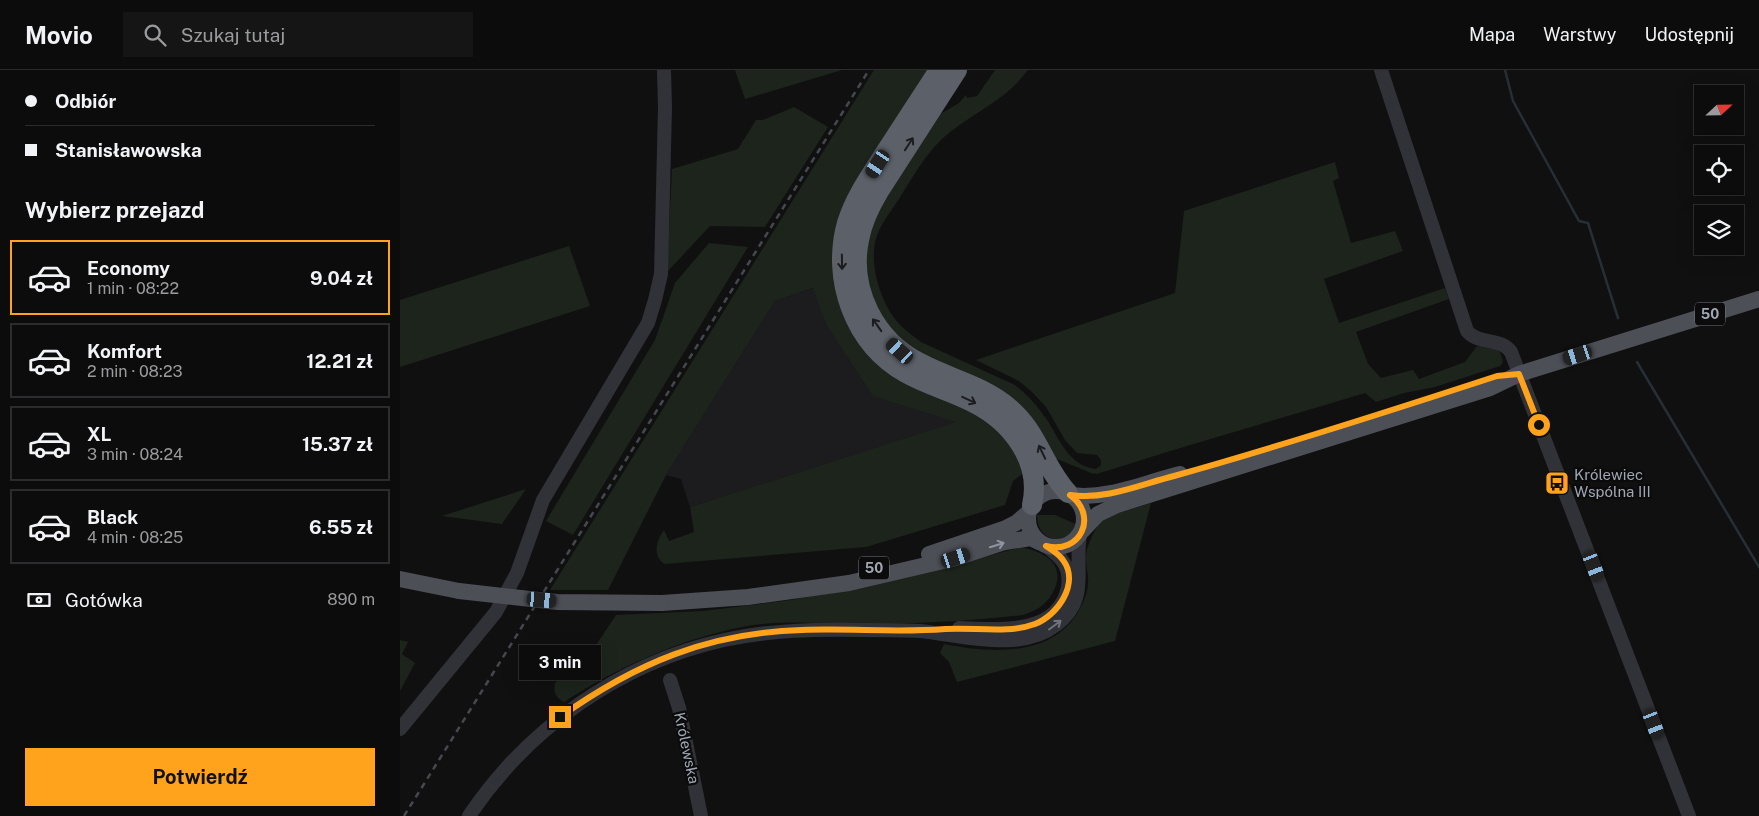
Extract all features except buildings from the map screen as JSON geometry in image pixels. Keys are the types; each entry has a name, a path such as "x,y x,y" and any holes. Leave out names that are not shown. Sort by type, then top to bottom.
{"highway":[{"path":"939,70 853,206 842,249 845,289 859,326 886,358 913,377 981,406 996,416 1008,428 1025,451 1031,465 1034,491 1030,508"},
{"path":"956,70 869,209 859,239 857,254 860,287 872,318 884,335 900,351 921,364 987,392 1013,411 1032,434 1055,478 1069,494"}],"main road":[{"name":"50","path":"400,579 458,591 557,602 662,603 702,601 849,583 956,558 1005,542 1031,538 1042,544 1061,548 1075,541 1098,514 1108,508 1490,388 1519,374 1759,298"},
{"name":"50","path":"774,593 944,549 1006,528 1016,523 1036,500 1048,492 1091,496 1118,492 1246,455 1497,376 1519,374"},
{"path":"1069,494 1080,504 1083,510 1085,517 1081,533"},
{"path":"1030,508 1028,518 1031,531 1042,544"}],"street":[{"path":"400,729 496,612 517,573 543,500 648,323 661,274 664,190 664,70"},
{"path":"1381,70 1467,331 1472,336 1507,346 1512,356 1687,811"},
{"path":"469,816 507,768 529,744 560,717 590,696 626,675 680,652 753,634 785,631 824,629 919,631 1006,640 1033,636 1050,629 1066,615 1077,596 1079,583 1077,550 1081,533"},
{"path":"919,631 954,628 1019,628 1036,624 1046,618 1058,607 1066,594 1069,574 1063,560 1042,544"},
{"name":"Królewska","path":"670,680 679,708 701,816"}],"shaded area":[{"path":"735,70 842,70 745,99"},
{"path":"874,70 931,70 836,280 955,401 1002,430 1026,471 1013,481 1005,505 866,547 665,564 661,561 657,553 657,543 664,530 669,541 694,532 690,507 956,422 873,396 826,324 813,288 775,301 666,475 608,590 550,590"},
{"path":"995,70 1028,70 1005,94 959,125 942,139 925,158 878,233 874,254 876,278 889,310 904,328 921,342 1015,385 1039,409 1064,447 1077,462 1086,467 1096,469 1101,465 1101,460 1097,455 1077,453 1065,440 1046,407 1031,391 1019,381 976,360 1175,293 1184,211 1335,162 1339,178 1333,181 1351,243 1395,231 1403,251 1324,279 1339,323 1445,288 1449,299 1356,332 1368,364 1381,378 1413,370 1419,379 1465,362 1477,346 1497,350 1500,352 1503,362 1500,366 1435,387 1404,393 1376,402 1365,393 1097,474 1057,459 901,345 869,298 864,280 868,224 935,117 959,103 966,95 967,98 977,96"},
{"path":"794,107 828,127 765,227 710,226 667,272 672,169 738,149 756,120 763,120"},
{"path":"709,243 748,247 573,535 546,521 655,340 675,283"},
{"path":"569,246 590,306 400,367 400,300"},
{"path":"814,288 826,324 957,422 690,507 681,479 666,475 775,301"},
{"path":"526,489 502,524 442,516"},
{"path":"1151,503 1115,641 957,682 949,662 940,653 944,644 980,649 1018,649 1036,645 1052,638 1066,627 1083,602 1088,587 1087,549 1102,518"},
{"path":"1037,515 1055,515 1078,525 1067,537 1053,539 1042,531 1038,524"},
{"path":"1021,547 1044,555 1050,560 1057,571 1055,588 1046,602 1023,615 923,623 772,623 742,627 695,639 649,656 606,677 564,702 557,697 554,689 555,683 592,651 616,615 703,611 791,600 956,565"},
{"path":"400,640 408,642 402,654 415,663 400,691"}],"waterway":[{"path":"1505,70 1513,101 1579,221 1588,223 1618,318"},
{"path":"1637,362 1759,567"}],"railway":[{"path":"404,816 869,70"}],"place":[{"name":"Królewiec Wspólna III","path":"1557,483"}],"route":[{"path":"560,717 609,684 655,662 699,646 753,634 832,629 919,631 954,628 1012,628 1036,624 1058,607 1068,588 1069,574 1066,564 1046,546 1061,548 1075,541 1082,531 1085,517 1083,510 1076,499 1070,495 1091,496 1118,492 1215,465 1497,376 1519,374 1539,425"}]}
